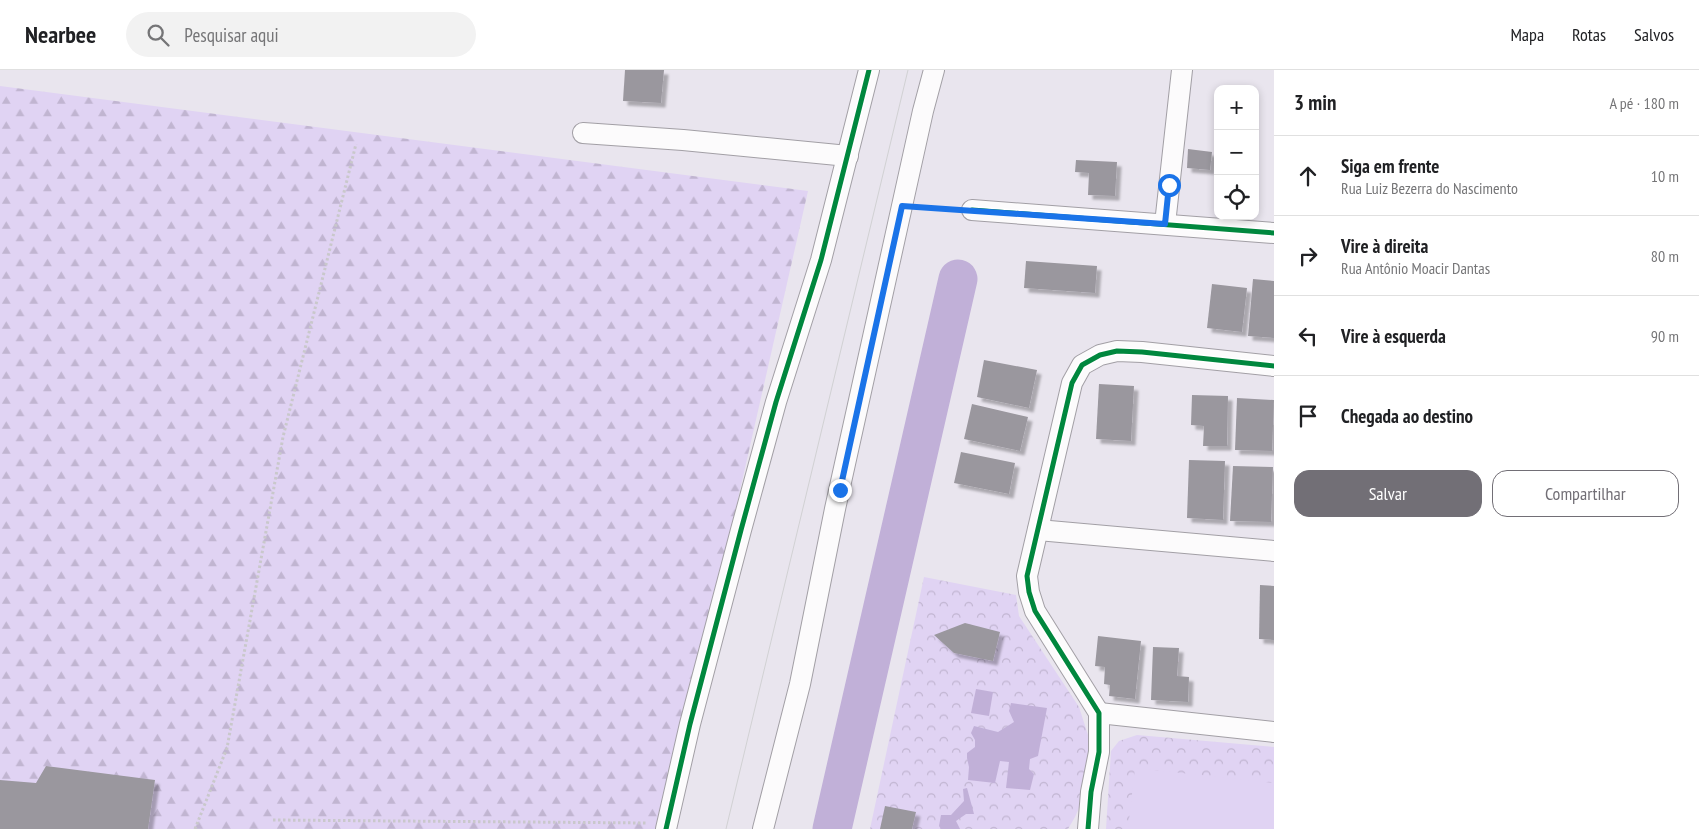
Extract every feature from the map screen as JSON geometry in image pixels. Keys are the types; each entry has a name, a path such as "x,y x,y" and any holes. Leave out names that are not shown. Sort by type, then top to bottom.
{"street":[{"path":"660,826 690,724 776,402 821,260 869,70"},
{"path":"763,829 800,684 902,206 934,70"},
{"path":"1165,224 1182,70"},
{"path":"584,133 683,140 848,156"},
{"path":"972,210 1274,233"},
{"path":"1088,829 1091,792 1100,752 1099,713 1035,611 1028,592 1027,576 1072,383 1082,365 1100,355 1117,351 1274,366"},
{"path":"1038,530 1274,551"},
{"path":"1099,713 1274,732"}],"path":[{"path":"195,829 227,748 283,437 356,144"},
{"path":"902,206 972,210"},
{"path":"272,820 660,826"}],"green space":[{"path":"0,86 808,191 663,829 0,829"},
{"path":"924,577 1016,595 1019,616 1079,707 1089,738 1090,767 1085,794 1068,829 870,829"},
{"path":"1137,735 1274,747 1274,829 1106,829 1111,751 1119,741"},
{"path":"1135,768 1274,783 1274,829 1128,829"}],"shaded area":[{"path":"976,689 993,692 989,716 971,713"},
{"path":"1011,703 1047,708 1038,756 1030,759 1029,769 1034,774 1030,790 1006,788 1009,762 1000,761 995,783 968,780 967,753 975,747 975,740 971,733 974,726 998,732 1014,722 1009,711"},
{"path":"967,788 974,814 966,814 956,821 960,829 941,829 939,826 941,815 951,815 964,801 963,789"}],"building":[{"path":"625,70 664,70 661,103 623,101"},
{"path":"1188,149 1212,152 1210,170 1187,168"},
{"path":"1076,160 1117,162 1115,196 1088,195 1089,173 1075,172"},
{"path":"1026,261 1097,266 1095,293 1024,288"},
{"path":"1253,279 1274,281 1274,338 1248,336"},
{"path":"1212,284 1247,288 1242,332 1207,328"},
{"path":"984,360 1037,370 1029,408 977,397"},
{"path":"1099,384 1134,386 1131,441 1096,439"},
{"path":"1192,395 1228,396 1227,446 1203,446 1204,426 1191,425"},
{"path":"1237,398 1274,400 1272,451 1235,450"},
{"path":"972,404 1028,417 1020,451 964,439"},
{"path":"961,452 1015,463 1009,494 954,483"},
{"path":"1189,460 1225,461 1223,520 1187,518"},
{"path":"1233,466 1273,467 1271,522 1230,521"},
{"path":"1260,585 1274,586 1274,640 1259,639"},
{"path":"965,623 1000,632 993,661 954,653 934,635"},
{"path":"1098,636 1141,641 1135,699 1109,696 1110,685 1104,684 1105,667 1095,666"},
{"path":"1153,647 1179,648 1177,676 1189,677 1188,702 1151,700"},
{"path":"46,766 155,780 148,829 0,829 0,780 36,783"},
{"path":"885,806 916,812 912,829 880,829"}],"waterway":[{"path":"832,829 958,279"}],"tram line":[{"path":"726,829 908,70"}],"cycle path":[{"path":"666,829 690,724 741,530 776,402 821,260 869,70"},
{"path":"972,210 1274,233"},
{"path":"1088,829 1091,792 1099,752 1099,713 1035,611 1029,592 1027,576 1072,383 1082,365 1100,355 1117,351 1274,366"}],"route":[{"path":"840,490 902,206 1165,224 1169,185"}]}
